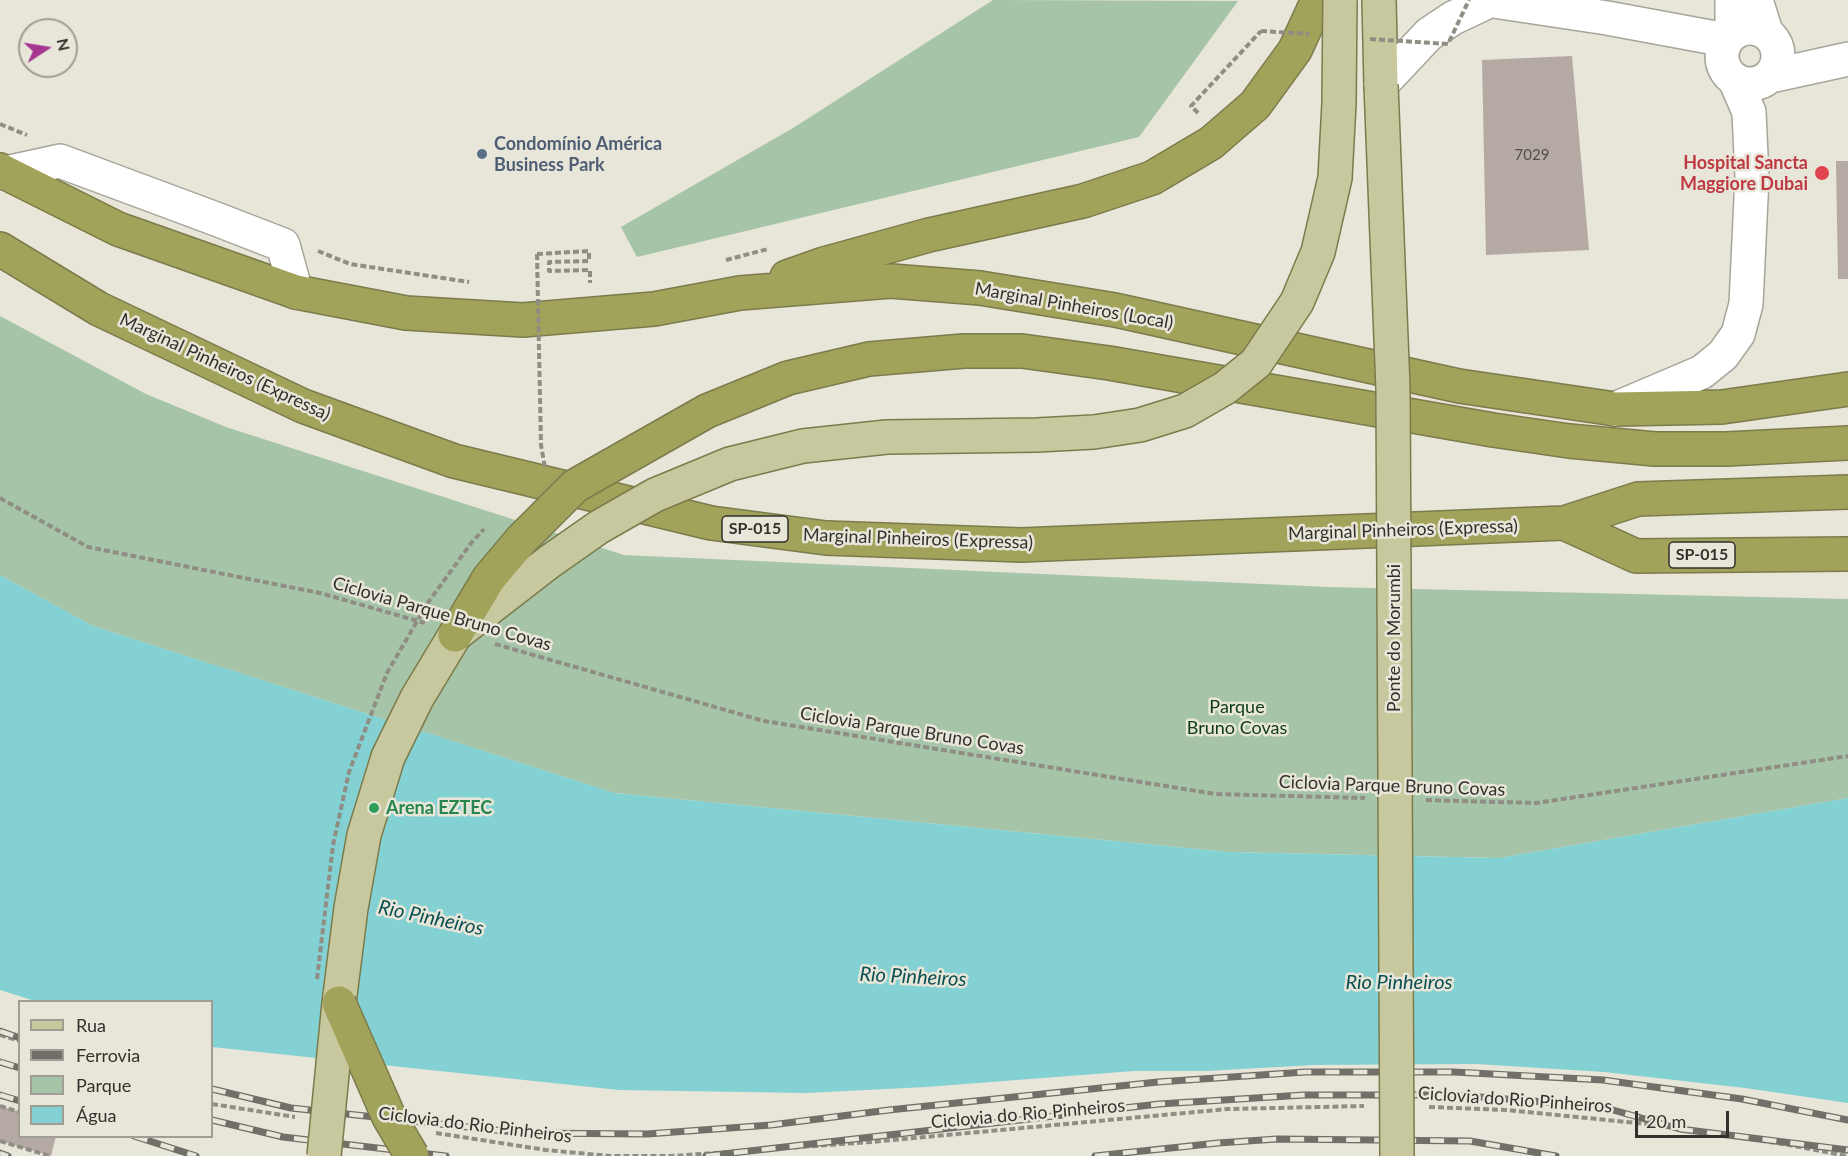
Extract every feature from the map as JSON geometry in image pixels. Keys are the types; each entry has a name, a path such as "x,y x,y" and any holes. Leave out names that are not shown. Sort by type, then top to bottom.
{"highway":[{"path":"740,293 824,264 929,235 1083,201 1152,178 1211,143 1255,105 1295,50 1318,0"},
{"name":"Marginal Pinheiros (Local)","path":"2,172 118,229 296,292 406,313 523,320 654,309 740,293 891,281 980,288 1115,310 1459,386 1615,409 1722,407 1848,389"},
{"name":"Marginal Pinheiros (Expressa)","path":"0,249 99,309 303,406 454,461 711,523 826,538 1021,545 1564,523 1636,556 1848,554"},
{"path":"445,630 521,540 570,490 707,411 788,378 869,359 964,351 1022,351 1109,363 1481,428 1569,441 1655,449 1726,449 1848,443"},
{"path":"1564,523 1638,499 1848,492"},
{"path":"327,996 389,1117 419,1144"}],"main road":[{"path":"324,1156 327,996 352,898 364,835 393,747 417,698 445,630 599,527 655,495 730,464 803,446 887,437 1037,435 1094,432 1140,425 1185,411 1226,388 1256,363 1297,302 1318,252 1335,178 1339,103 1340,0"},
{"name":"Ponte do Morumbi","path":"1379,0 1393,389 1397,1156"}],"street":[{"path":"1381,85 1429,34 1482,0 1607,18 1729,56 1754,85 1771,76 1848,59"},
{"path":"1615,409 1702,372 1723,355 1738,334 1746,304 1752,177 1749,112 1729,56 1732,0"},
{"path":"1756,0 1779,61 1771,76"},
{"path":"1729,56 1748,27 1771,38 1848,52"},
{"path":"2,172 60,161 283,245 296,292"}],"path":[{"path":"1448,44 1482,0"},
{"path":"1286,37 1290,27"},
{"path":"1204,118 1191,106 1261,31"},
{"path":"0,124 36,138"},
{"path":"310,247 350,264 472,282"},
{"path":"724,260 779,247"},
{"path":"542,472 545,468 541,445 537,254 589,251 590,261 549,262 549,271 590,270 590,283 580,283"},
{"path":"537,284 548,284"},
{"name":"Ciclovia Parque Bruno Covas","path":"0,498 88,547 320,593 445,630"},
{"path":"327,996 333,845 349,772 387,673 427,604 472,542 488,526"},
{"name":"Ciclovia Parque Bruno Covas","path":"492,643 764,721 1215,794 1370,798"},
{"name":"Ciclovia Parque Bruno Covas","path":"1417,800 1536,803 1848,756"},
{"path":"0,1035 18,1040"},
{"path":"213,1104 298,1117"},
{"path":"0,1106 18,1111"},
{"name":"Ciclovia do Rio Pinheiros","path":"419,1144 472,1137 610,1156 672,1156 871,1142 1228,1109 1366,1107"},
{"name":"Ciclovia do Rio Pinheiros","path":"1423,1107 1507,1110 1657,1125 1847,1156"},
{"path":"0,1141 50,1156"}],"green space":[{"path":"993,0 1238,1 1139,137 637,257 621,227 793,128"},
{"name":"Parque Bruno Covas","path":"0,316 146,394 226,427 624,555 1328,587 1848,599 1848,798 1499,858 1229,852 615,793 93,626 0,575"}],"water":[{"name":"Rio Pinheiros","path":"0,575 93,626 615,793 1229,852 1499,858 1848,798 1848,1103 1745,1088 1604,1072 1476,1064 1314,1065 1207,1071 1134,1071 926,1087 806,1093 619,1090 213,1047 213,1000 32,1000 0,990"}],"building":[{"path":"1572,56 1589,250 1486,255 1482,60"},
{"path":"1836,161 1848,161 1848,279 1838,279"},
{"path":"0,1106 18,1111 18,1138 56,1138 51,1156 0,1141"}],"railway":[{"path":"0,1031 18,1037"},
{"path":"0,1062 18,1067"},
{"path":"213,1089 291,1108 523,1133 647,1134 771,1125 889,1110 1158,1082 1305,1072 1454,1072 1603,1080 1742,1099 1848,1120"},
{"path":"0,1095 18,1100"},
{"path":"706,1156 1159,1104 1304,1095 1453,1095 1599,1106 1680,1129 1848,1150"},
{"path":"213,1120 283,1137 446,1156"},
{"path":"140,1138 196,1156"},
{"path":"1095,1156 1277,1139 1470,1141 1556,1156"},
{"path":"0,1153 8,1156"}],"place":[{"name":"Condomínio América Business Park","path":"482,154"},
{"name":"Hospital Sancta Maggiore Dubai","path":"1822,173"},
{"name":"Arena EZTEC","path":"374,808"}]}
